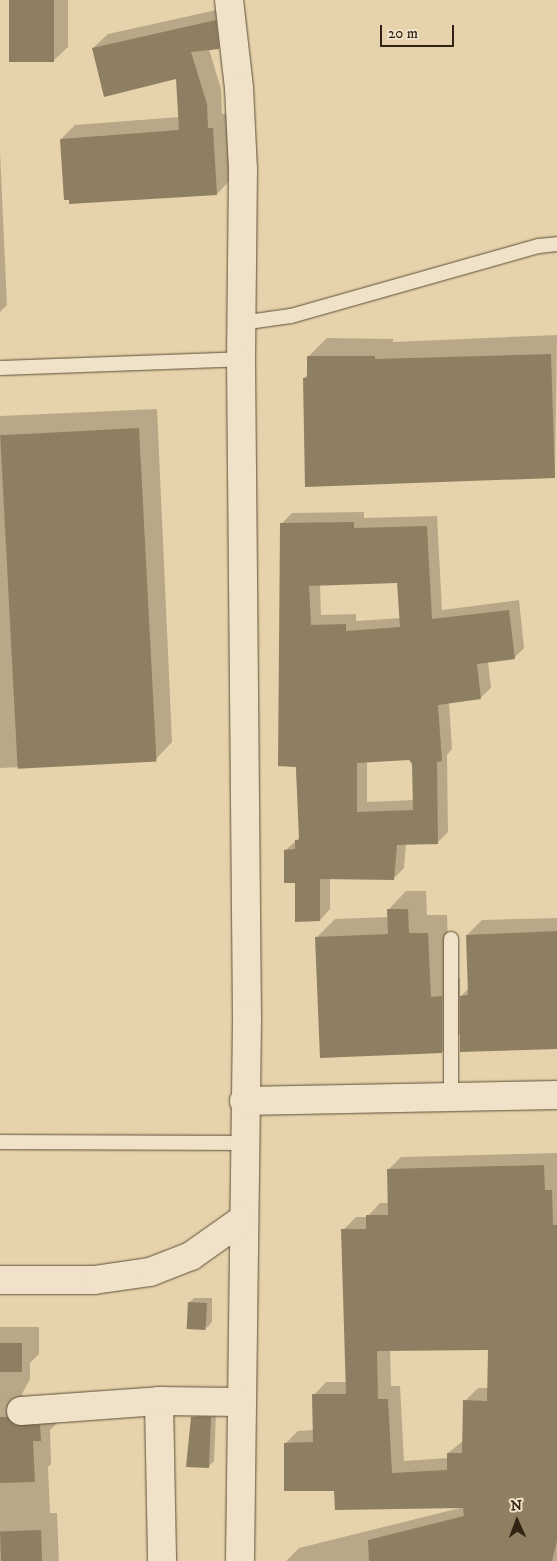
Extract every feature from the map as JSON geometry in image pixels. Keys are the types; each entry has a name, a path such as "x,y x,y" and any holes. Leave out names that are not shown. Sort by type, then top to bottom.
{"street":[{"path":"229,0 239,88 243,169 241,359 247,1019 239,1402 240,1561"},
{"path":"244,1101 557,1095"},
{"path":"0,1280 94,1280 150,1272 191,1256 242,1220"},
{"path":"21,1411 159,1401 239,1402"},
{"path":"159,1401 162,1561"}],"lane":[{"path":"241,323 292,316 539,246 557,244"},
{"path":"0,368 241,359"},
{"path":"451,939 451,1097"},
{"path":"0,1142 245,1144"}],"building":[{"path":"9,0 54,0 54,62 9,62"},
{"path":"216,20 219,49 191,52 207,104 208,128 213,128 217,195 69,204 69,200 64,200 60,139 179,130 176,79 104,97 92,48"},
{"path":"551,354 555,478 305,487 303,378 307,378 307,356 375,356 375,359"},
{"path":"139,428 156,762 18,769 0,435"},
{"path":"354,522 354,528 427,526 432,619 509,610 515,659 477,664 481,699 438,705 442,761 437,762 438,844 397,845 394,880 320,879 320,921 295,922 295,883 284,883 284,850 295,849 295,840 299,840 296,767 278,766 280,523","holes":["397,583 400,627 346,631 346,624 311,625 309,586","409,760 412,764 413,810 357,812 357,763"]},
{"path":"387,909 408,909 409,933 428,933 431,997 442,996 442,1053 320,1058 315,937 388,934"},
{"path":"557,931 557,1049 460,1052 460,996 468,995 466,935"},
{"path":"544,1165 545,1190 552,1190 553,1225 557,1225 557,1541 552,1561 369,1561 368,1540 464,1516 463,1508 335,1510 334,1491 284,1491 284,1443 313,1442 312,1394 346,1394 341,1229 366,1229 366,1215 388,1215 387,1169","holes":["488,1350 487,1401 463,1400 462,1453 447,1453 447,1470 392,1473 388,1399 378,1399 377,1351"]},
{"path":"188,1302 207,1303 206,1330 187,1329"},
{"path":"0,1343 22,1343 22,1372 0,1372"},
{"path":"0,1417 7,1417 15,1425 40,1425 41,1441 33,1441 35,1482 0,1483"},
{"path":"191,1417 211,1417 209,1468 186,1467"},
{"path":"41,1530 42,1561 1,1561 0,1531"}]}
